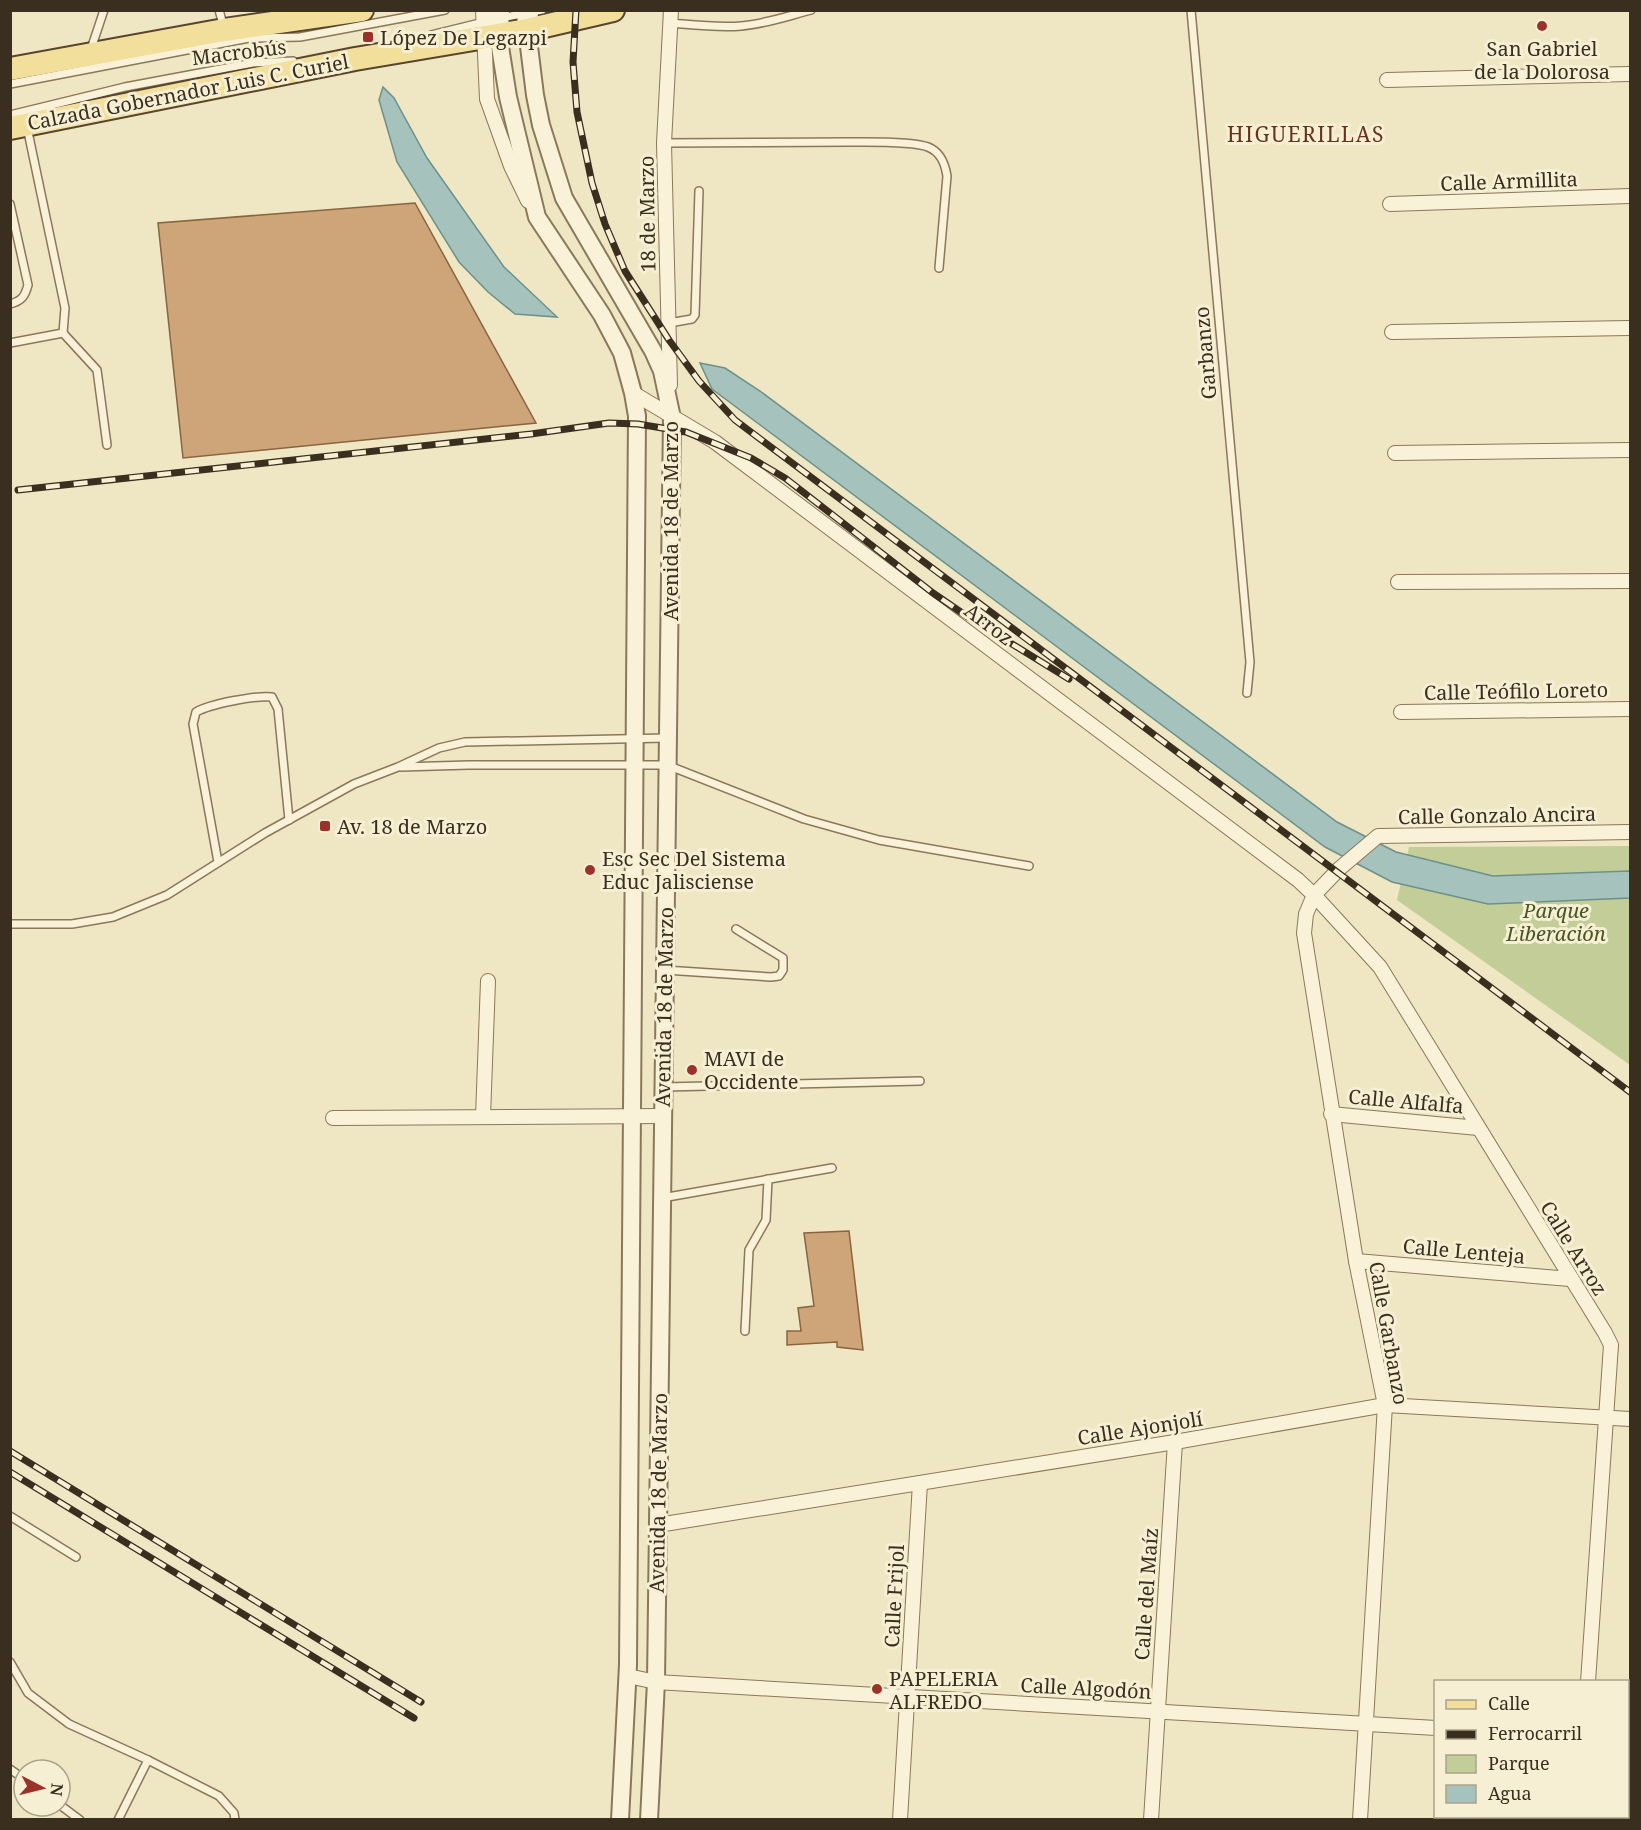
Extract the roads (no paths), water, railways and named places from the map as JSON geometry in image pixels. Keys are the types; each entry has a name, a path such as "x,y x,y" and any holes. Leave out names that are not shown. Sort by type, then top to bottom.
{"main road":[{"path":"10,69 89,54 222,20 362,10"},
{"name":"Calzada Gobernador Luis C. Curiel","path":"16,122 355,59 491,22 531,16 614,10"}],"street":[{"name":"Avenida 18 de Marzo","path":"531,16 535,95 541,125 564,198 653,351 662,371 672,417 657,1682 649,1820"},
{"name":"18 de Marzo","path":"671,17 664,143 672,417"},
{"name":"Avenida 18 de Marzo","path":"491,22 537,217 602,315 622,353 633,393 638,431 628,1676 620,1820"},
{"path":"1387,80 1630,74"},
{"name":"Calle Armillita","path":"1390,204 1630,196"},
{"path":"1392,332 1630,328"},
{"name":"Arroz","path":"633,393 715,442 1314,894"},
{"path":"1395,453 1630,450"},
{"path":"1398,582 1630,581"},
{"name":"Calle Teófilo Loreto","path":"1401,712 1630,709"},
{"name":"Calle Gonzalo Ancira","path":"1314,894 1378,836 1630,832"},
{"name":"Calle Garbanzo","path":"1314,894 1306,914 1304,933 1356,1261 1385,1405 1360,1820"},
{"name":"Calle Arroz","path":"1314,894 1380,967 1611,1345 1588,1680"},
{"path":"483,1117 488,981"},
{"name":"Calle Alfalfa","path":"1332,1114 1478,1128"},
{"path":"333,1118 663,1116"},
{"name":"Calle Lenteja","path":"1356,1261 1570,1279"},
{"name":"Calle Ajonjolí","path":"658,1525 1175,1442 1385,1405 1630,1419"},
{"name":"Calle del Maíz","path":"1151,1820 1175,1442"},
{"name":"Calle Frijol","path":"900,1820 920,1483"},
{"name":"Calle Algodón","path":"628,1676 657,1682 1434,1728"}],"lane":[{"path":"89,54 104,10"},
{"name":"Macrobús","path":"10,84 249,38 300,37 445,10"},
{"path":"671,17 720,27 741,26 811,10"},
{"name":"Garbanzo","path":"1191,10 1250,663 1247,693"},
{"path":"426,36 491,22"},
{"name":"Macrobús","path":"16,122 125,87 253,63 306,61 350,52"},
{"path":"16,122 65,308 63,333 97,370 107,445"},
{"path":"664,143 873,142 929,147 944,162 947,176 939,268"},
{"path":"669,323 692,319 695,315 699,191"},
{"path":"10,204 28,285 26,294 19,302 10,304"},
{"path":"10,343 63,333"},
{"path":"218,862 193,724 196,712 206,707 272,697 278,709 289,820"},
{"path":"10,924 72,924 113,916 167,895 218,862 354,784 439,748 465,742 668,738"},
{"path":"398,767 667,765 804,819 879,840 1029,866"},
{"path":"665,970 779,976 783,970 783,958 736,928"},
{"path":"663,1088 920,1081"},
{"path":"662,1198 832,1168"},
{"path":"745,1331 749,1250 765,1220 768,1179"},
{"path":"10,1516 76,1557"},
{"path":"10,1662 28,1693 69,1724 219,1796 234,1813 235,1820"},
{"path":"118,1820 148,1760"}],"water":[{"path":"383,87 394,98 427,158 504,267 557,317 515,314 488,292 459,262 397,162 379,100"},
{"path":"700,363 725,368 760,391 1337,822 1396,852 1493,876 1630,871 1630,898 1488,904 1392,882 1325,847 712,389"}],"railway":[{"path":"576,10 573,62 577,112 592,183 605,224 625,271 669,340 699,381 735,420 1630,1092"},
{"path":"18,490 531,434 609,423 638,424 686,432 751,458 785,478 933,593 1069,679"},
{"path":"10,1451 421,1702"},
{"path":"10,1472 414,1718"}],"place":[{"name":"San Gabriel de la Dolorosa","path":"1542,26"},
{"name":"López De Legazpi","path":"368,37"},
{"name":"Av. 18 de Marzo","path":"325,826"},
{"name":"Esc Sec Del Sistema Educ Jalisciense","path":"590,870"},
{"name":"MAVI de Occidente","path":"692,1070"},
{"name":"PAPELERIA ALFREDO","path":"877,1689"}],"district":[{"name":"HIGUERILLAS","path":"1306,134"}],"park label":[{"name":"Parque Liberación","path":"1556,922"}]}
